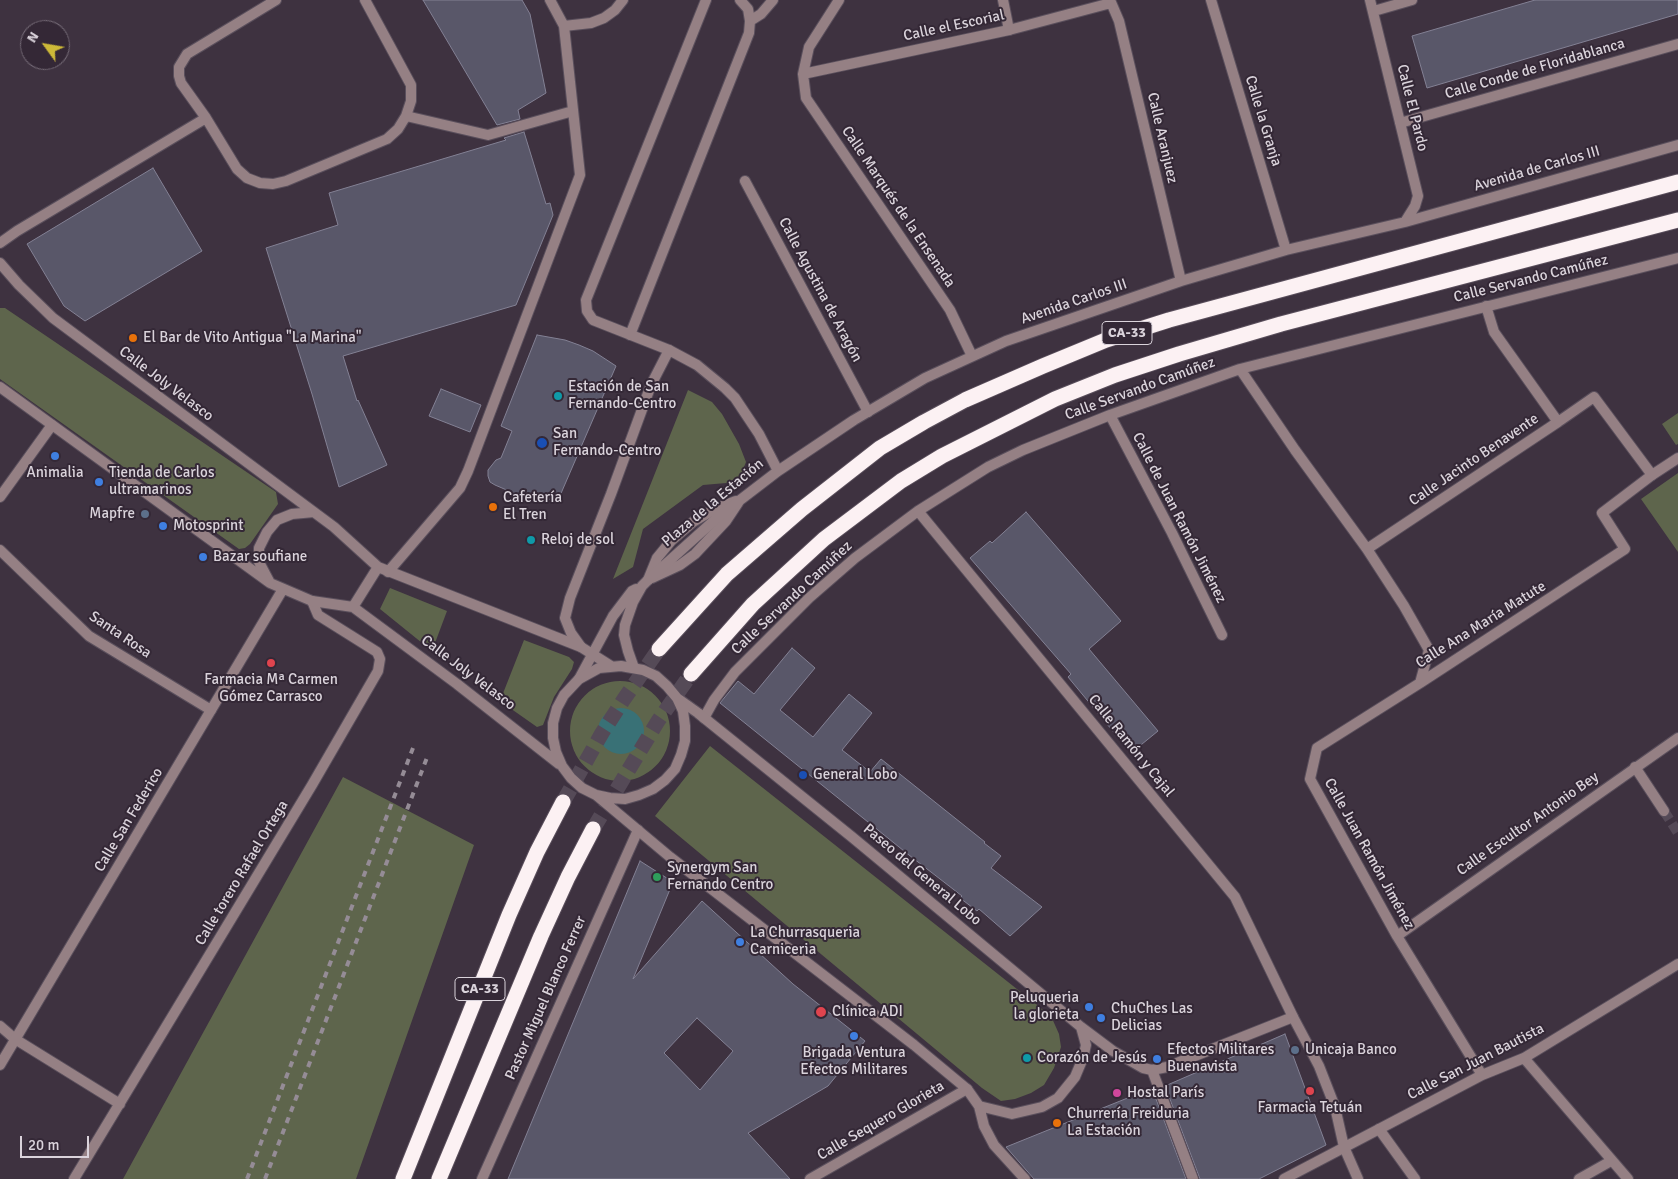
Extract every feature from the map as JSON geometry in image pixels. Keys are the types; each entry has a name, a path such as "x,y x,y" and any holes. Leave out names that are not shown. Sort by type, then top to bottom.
{"highway":[{"name":"CA-33","path":"659,649 727,574 808,503 880,448 973,396 1106,340 1169,320 1678,182"},
{"name":"CA-33","path":"691,674 754,604 824,539 901,481 933,461 1055,399 1115,375 1281,324 1678,220"},
{"name":"CA-33","path":"403,1179 509,915 537,852 563,802"},
{"name":"CA-33","path":"439,1179 541,936 568,877 593,829"}],"street":[{"path":"276,0 188,54 182,60 179,68 181,83 206,118 237,169 248,178 260,183 273,184 286,181 387,139 398,129 406,116 411,101 411,85 365,0"},
{"path":"388,572 460,488 580,175 564,26 550,0"},
{"path":"564,26 591,23 604,18 615,10 623,0"},
{"name":"Plaza de la Estación","path":"579,679 613,616 632,591 645,583 675,554 778,471 759,434 735,398 718,381 697,365 668,350 594,320 587,311 586,300 706,0"},
{"path":"630,335 749,33 750,21 748,10 740,0"},
{"path":"750,21 761,14 773,0"},
{"path":"803,74 809,47 839,0"},
{"path":"1002,0 1009,30"},
{"name":"Calle la Granja","path":"1211,0 1286,250"},
{"name":"Calle El Pardo","path":"1370,0 1418,196 1415,206 1405,222"},
{"path":"1374,11 1412,0"},
{"name":"Calle el Escorial","path":"803,74 1009,30 1110,2"},
{"name":"Calle Aranjuez","path":"1110,2 1119,21 1181,281"},
{"name":"Calle Conde de Floridablanca","path":"1400,123 1678,44"},
{"name":"Calle Marqués de la Ensenada","path":"803,74 806,98 950,310 972,356"},
{"path":"406,116 488,135 573,111"},
{"path":"0,243 17,230 206,118"},
{"name":"Avenida de Carlos III","path":"1405,222 1678,145"},
{"name":"Calle Agustina de Aragón","path":"745,182 868,412"},
{"name":"Avenida Carlos III","path":"778,471 868,412 925,378 1006,341 1181,281 1286,250 1405,222"},
{"name":"Calle Servando Camúñez","path":"704,718 714,700 735,672 810,598 855,558 918,511 988,467 1023,450 1110,415 1240,369 1678,258"},
{"name":"Calle Joly Velasco","path":"2,270 58,322 314,512"},
{"name":"Calle Jacinto Benavente","path":"1367,549 1558,422 1494,332 1486,306"},
{"path":"581,647 571,633 565,618 570,598 612,494 651,385 668,350"},
{"name":"Calle Ana María Matute","path":"1240,369 1295,450 1367,549 1404,606 1429,650 1420,683"},
{"path":"0,387 270,583 312,601 353,606 378,567"},
{"path":"1558,422 1594,397 1652,476"},
{"name":"Calle de Juan Ramón Jiménez","path":"1110,415 1172,533 1222,635"},
{"path":"0,497 52,425"},
{"name":"Calle Ana María Matute","path":"1420,683 1625,549 1602,513 1678,458"},
{"name":"Calle Ramón y Cajal","path":"918,511 1235,897 1319,1066 1335,1107 1344,1147 1358,1179"},
{"path":"270,583 259,562 260,548 267,532 277,520 292,514 314,512 334,526 378,567 581,647 611,666"},
{"name":"Santa Rosa","path":"0,550 89,636 211,710"},
{"name":"Plaza de la Estación","path":"634,668 624,635 625,625 633,602 645,583"},
{"name":"Calle San Federico","path":"0,1065 283,589"},
{"name":"Calle torero Rafael Ortega","path":"74,1179 353,716 378,671 380,659 377,652 318,615 312,601"},
{"name":"Calle Joly Velasco","path":"353,606 541,748 562,766"},
{"path":"596,795 625,799 653,789 675,769 681,756 685,741 685,726 677,698 668,686 656,676 643,670 611,666 599,668 579,679 564,695 557,708 553,723 553,738 562,766 571,778 582,788 596,795 670,857 914,1045 967,1089 979,1106 984,1126 994,1145 1025,1179"},
{"name":"Calle Juan Ramón Jiménez","path":"1420,683 1317,748 1310,779 1397,936 1482,1075"},
{"name":"Paseo del General Lobo","path":"677,698 852,837 1081,1027 1113,1051 1143,1068 1152,1070"},
{"name":"Calle Escultor Antonio Bey","path":"1397,936 1678,738"},
{"path":"1635,767 1664,811"},
{"name":"Pastor Miguel Blanco Ferrer","path":"482,1179 638,830"},
{"name":"Calle San Juan Bautista","path":"1284,1179 1482,1075 1524,1058 1678,964"},
{"path":"1193,1179 1152,1070 1167,1066 1293,1017"},
{"path":"0,1026 16,1039 120,1104"},
{"path":"979,1106 1012,1114 1042,1107 1058,1098 1074,1077 1083,1058 1086,1045 1081,1027"},
{"path":"1524,1058 1628,1179"},
{"name":"Calle Sequero Glorieta","path":"810,1179 967,1089"},
{"path":"1379,1129 1415,1179"},
{"path":"1579,1179 1612,1161"}],"shaded area":[{"path":"0,308 5,308 276,492 278,504 250,544 245,548 239,549 0,379"},
{"path":"688,390 712,402 722,414 739,444 746,462 738,482 703,485 643,529 633,567 613,579"},
{"path":"1678,413 1678,444 1676,445 1662,424"},
{"path":"1678,473 1678,552 1641,499"},
{"path":"390,588 447,611 432,651 380,609"},
{"path":"524,640 569,657 574,662 572,669 554,697 543,725 537,727 500,701"},
{"path":"620,681 639,685 655,696 666,712 670,731 666,750 655,766 639,777 620,781 601,777 585,766 574,750 570,731 574,712 585,696 601,685"},
{"path":"626,708 630,709 640,718 643,722 643,740 634,750 626,754 616,754 608,750 599,740 598,726 602,718 612,709"},
{"path":"710,746 1051,1016 1059,1034 1061,1047 1054,1068 1044,1085 1031,1093 1015,1099 1001,1101 982,1088 655,816"},
{"path":"343,777 474,845 356,1179 123,1179"}],"building":[{"path":"423,0 522,0 530,14 546,93 518,110 520,119 497,125"},
{"path":"1535,0 1678,0 1678,14 1427,88 1412,36"},
{"path":"524,132 546,204 550,203 553,215 516,305 343,356 357,401 387,465 339,487 266,248 338,225 329,193 506,140 504,138"},
{"path":"153,168 202,251 85,321 64,306 27,244"},
{"name":"Estación de San Fernando-Centro","path":"537,335 565,340 579,345 593,351 616,366 559,498 546,500 530,500 495,485 490,482 488,476 488,470 496,460 501,458 512,431 501,426"},
{"path":"441,389 481,405 470,432 429,416"},
{"path":"1026,512 1121,621 1089,649 1158,731 1131,753 1068,677 1071,674 970,558 990,541 992,543"},
{"path":"792,648 815,668 780,710 813,737 849,694 872,713 842,750 870,772 881,759 1001,856 991,868 1042,907 1010,936 979,909 977,911 960,898 962,896 720,703 738,681 754,694"},
{"path":"640,861 673,882 633,979 702,901 793,984 865,1041 828,1086 748,1133 790,1179 508,1179","holes":["697,1018 733,1051 700,1090 664,1053"]},
{"path":"1285,1034 1326,1145 1259,1179 1200,1179 1165,1086"},
{"path":"1145,1091 1146,1094 1153,1091 1186,1179 1034,1179 1006,1147"}],"tunnel":[{"path":"563,802 602,733 659,649"},
{"path":"593,829 658,721 691,674"},
{"path":"1664,811 1678,833"}],"railway":[{"path":"247,1179 413,748"},
{"path":"265,1179 428,755"}],"place":[{"name":"El Bar de Vito Antigua \"La Marina\"","path":"133,338"},
{"name":"Estación de San Fernando-Centro","path":"558,396"},
{"name":"San Fernando-Centro","path":"542,443"},
{"name":"Animalia","path":"55,456"},
{"name":"Tienda de Carlos ultramarinos","path":"99,482"},
{"name":"Cafetería El Tren","path":"493,507"},
{"name":"Mapfre","path":"145,514"},
{"name":"Motosprint","path":"163,526"},
{"name":"Reloj de sol","path":"531,540"},
{"name":"Bazar soufiane","path":"203,557"},
{"name":"Farmacia Mª Carmen Gómez Carrasco","path":"271,663"},
{"name":"General Lobo","path":"803,775"},
{"name":"Synergym San Fernando Centro","path":"657,877"},
{"name":"La Churrasqueria Carniceria","path":"740,942"},
{"name":"Peluqueria la glorieta","path":"1089,1007"},
{"name":"Clínica ADI","path":"821,1012"},
{"name":"ChuChes Las Delicias","path":"1101,1018"},
{"name":"Brigada Ventura Efectos Militares","path":"854,1036"},
{"name":"Unicaja Banco","path":"1295,1050"},
{"name":"Corazón de Jesús","path":"1027,1058"},
{"name":"Efectos Militares Buenavista","path":"1157,1059"},
{"name":"Farmacia Tetuán","path":"1310,1091"},
{"name":"Hostal París","path":"1117,1093"},
{"name":"Churrería Freiduria La Estación","path":"1057,1123"}]}
